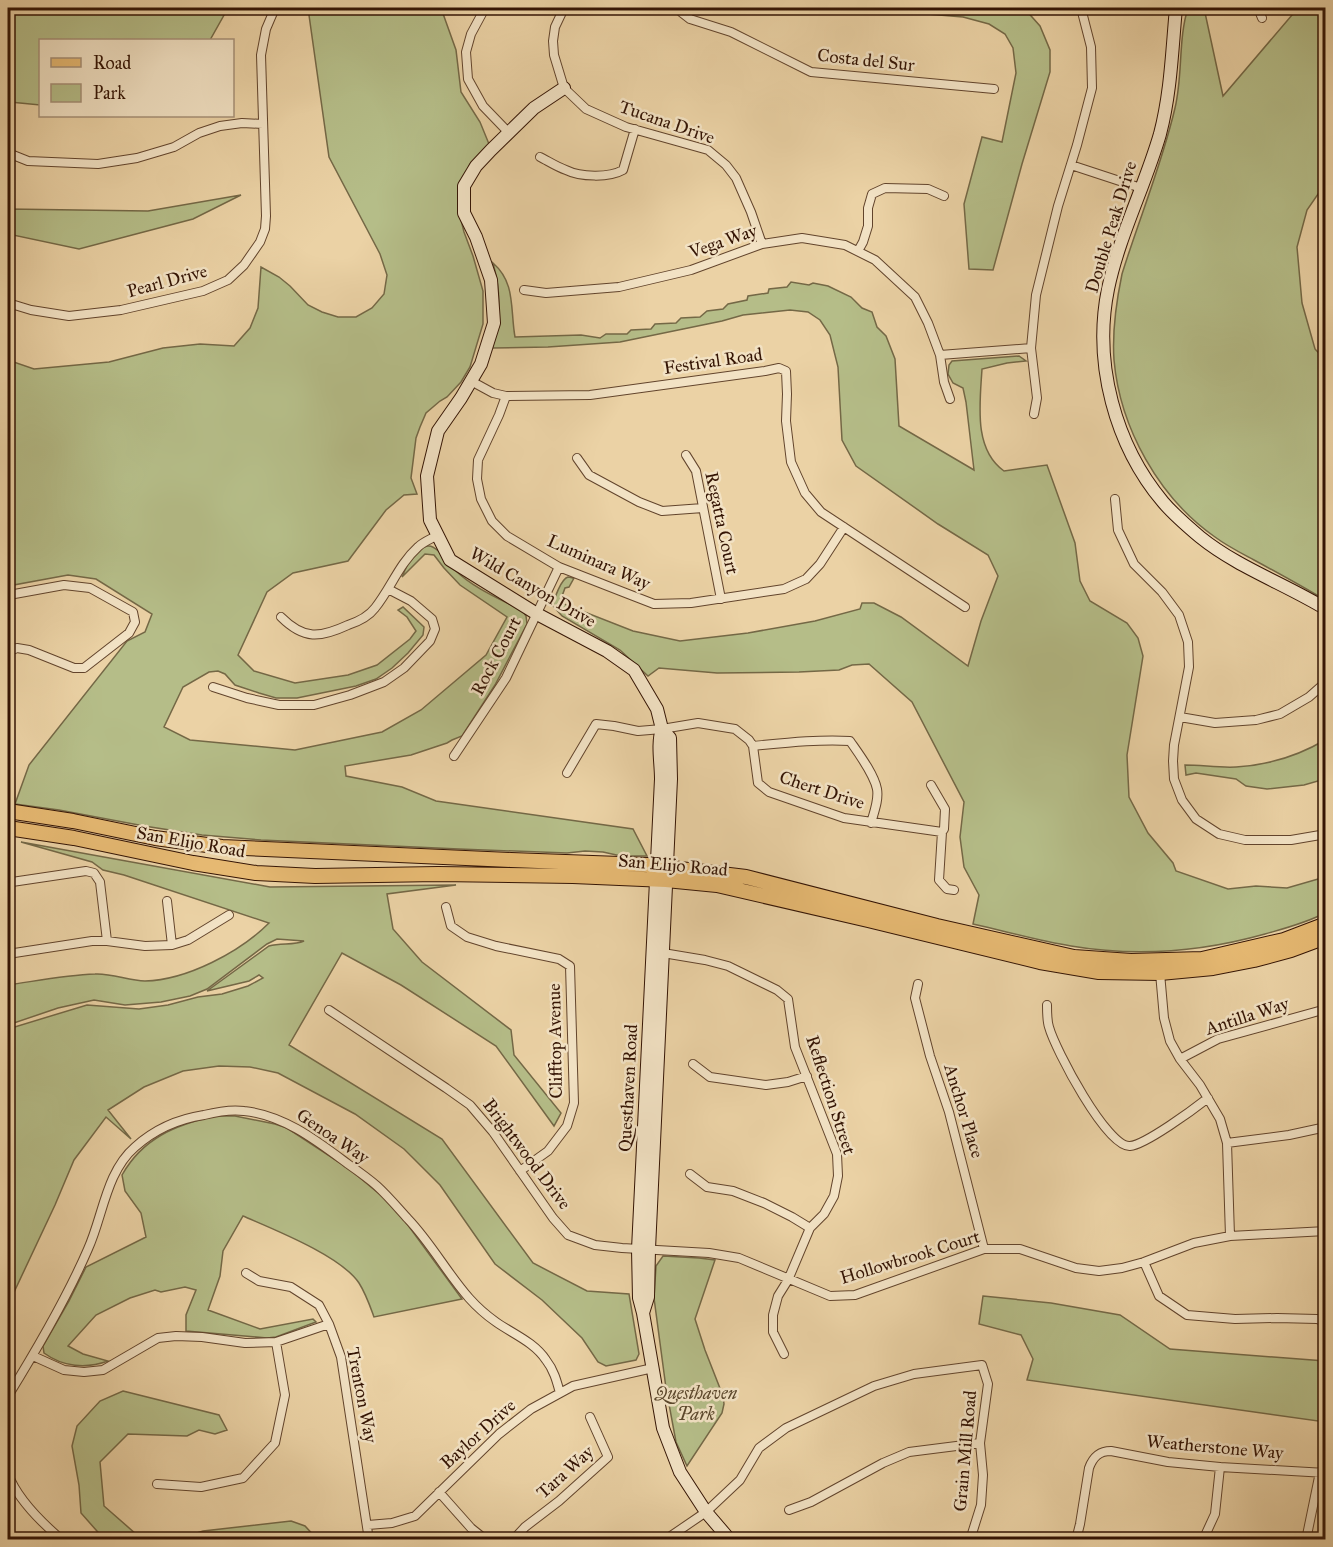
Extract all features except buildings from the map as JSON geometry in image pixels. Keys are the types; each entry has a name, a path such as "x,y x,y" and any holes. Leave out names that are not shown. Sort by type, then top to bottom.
{"main road":[{"name":"San Elijo Road","path":"8,811 73,821 155,838 222,847 511,860 661,873 746,877 937,926 1074,957 1131,961 1202,959 1284,939 1326,924"},
{"name":"San Elijo Road","path":"8,828 74,838 193,863 256,873 315,876 438,874 573,876 661,873 750,892 1040,962 1099,972 1160,973 1213,968 1291,950 1326,937"}],"street":[{"name":"Pearl Drive","path":"8,303 31,310 69,316 121,310 203,291 228,280 244,265 260,242 265,229 261,55 266,29 275,8"},
{"path":"485,8 471,34 466,52 468,80 483,106 510,132"},
{"name":"Tucana Drive","path":"564,8 555,27 553,41 554,56 564,88 586,109 626,127 708,150 726,165 736,178 762,244"},
{"name":"Costa del Sur","path":"681,8 681,12 690,19 731,32 811,72 994,89"},
{"path":"1034,414 1037,398 1031,348 1036,295 1058,206 1092,88 1091,47 1081,8"},
{"name":"Double Peak Drive","path":"1176,8 1171,69 1159,135 1107,297 1104,326 1109,390 1123,435 1137,464 1164,504 1201,538 1231,558 1326,609"},
{"path":"1258,8 1262,18"},
{"name":"Wild Canyon Drive","path":"564,88 534,108 476,166 464,186 464,213 476,237 491,280 494,323 482,364 438,431 427,476 430,520 450,560 537,615 607,651 634,670 657,709 662,729 670,738 671,755 661,873"},
{"path":"8,153 28,161 98,164 137,158 174,147 199,133 220,126 242,123 263,124"},
{"path":"540,157 568,172 598,176 617,174 622,170 635,129"},
{"path":"1071,165 1141,188"},
{"path":"858,251 868,226 868,208 872,194 885,188 907,188 928,189 944,196"},
{"name":"Vega Way","path":"524,290 546,293 620,287 691,270 762,244 802,238 845,245 875,260 915,297 940,355 944,382 950,399"},
{"path":"940,355 1031,348"},
{"name":"Festival Road","path":"471,381 493,393 506,396 590,395 779,368 786,371 786,422 792,462 805,493 821,512 844,527"},
{"name":"Luminara Way","path":"506,396 478,460 477,479 481,499 492,521 507,536 560,567 654,604 691,603 784,589 806,579 820,564 844,527"},
{"name":"Regatta Court","path":"686,455 696,471 721,599"},
{"path":"577,458 589,476 639,502 662,511 703,508"},
{"path":"1115,499 1118,530 1134,564 1162,591 1179,615 1188,642 1189,668 1173,761 1174,779 1182,800 1196,819 1219,834 1245,840 1291,840 1326,834"},
{"path":"844,527 965,607"},
{"path":"281,617 293,629 310,635 329,634 356,622 374,610 403,562 419,545 438,535"},
{"name":"Rock Court","path":"454,756 506,678 560,567"},
{"path":"8,652 17,648 28,650 74,668 84,668 129,633 135,622 133,612 90,588 64,585 9,596"},
{"path":"213,687 279,705 314,705 384,682 404,668 430,641 435,629 432,619 411,602 388,589"},
{"path":"1180,717 1215,723 1256,720 1280,714 1309,697 1326,682"},
{"path":"567,773 596,724 638,731 698,723 735,729 753,746 850,741 870,772 877,788 871,823"},
{"name":"Chert Drive","path":"753,746 758,783 769,792 844,818 942,832"},
{"path":"931,785 945,809 939,880 947,889 954,890"},
{"path":"8,882 86,871 94,873 100,882 108,941"},
{"name":"Questhaven Road","path":"661,873 663,953 639,1298 663,1428 680,1472 706,1512 730,1539"},
{"name":"Questhaven Road","path":"644,1249 661,873"},
{"path":"166,901 172,945"},
{"name":"Clifftop Avenue","path":"446,907 451,926 467,937 496,946 559,959 570,966 574,1103 567,1125 548,1151 520,1171"},
{"path":"8,954 92,941 145,946 172,945 188,940 229,915"},
{"name":"Reflection Street","path":"663,953 728,966 777,990 788,999 795,1047 837,1155 838,1176 834,1196 824,1214 810,1228 788,1280 778,1296 773,1315 773,1332 784,1354"},
{"path":"1160,973 1164,1018 1170,1041 1220,1119 1227,1143 1230,1236"},
{"name":"Anchor Place","path":"918,984 915,998 930,1056 949,1112 984,1249"},
{"path":"1047,1005 1048,1026 1087,1104 1124,1146 1133,1146 1159,1132 1208,1098"},
{"name":"Antilla Way","path":"1180,1059 1218,1039 1326,1009"},
{"name":"Brightwood Drive","path":"329,1010 470,1105 493,1132 554,1218 568,1234 595,1245 644,1249"},
{"path":"693,1064 710,1077 766,1085 807,1076"},
{"name":"Genoa Way","path":"8,1396 33,1356 73,1282 89,1247 117,1170 133,1149 154,1132 169,1124 199,1115 243,1111 285,1122 302,1131 377,1186 410,1221 482,1312 528,1342 546,1359 555,1376 560,1393"},
{"path":"1227,1143 1289,1135 1326,1127"},
{"path":"690,1174 707,1187 733,1191 764,1203 810,1228"},
{"name":"Hollowbrook Court","path":"644,1249 709,1252 739,1258 830,1296 855,1295 984,1249 1020,1249 1076,1268 1099,1271 1122,1268 1194,1243 1230,1236 1326,1231"},
{"path":"1144,1262 1159,1296 1187,1316 1235,1319 1317,1319 1326,1322"},
{"name":"Trenton Way","path":"246,1273 259,1281 291,1287 319,1305 329,1324 341,1357 369,1539"},
{"path":"33,1356 64,1370 84,1372 103,1370 158,1338 176,1336 245,1342 276,1342 329,1324"},
{"path":"157,1484 201,1487 243,1478 275,1443 285,1395 276,1342"},
{"name":"Grain Mill Road","path":"706,1512 740,1480 759,1448 786,1428 874,1386 914,1374 982,1365 988,1384 980,1443 983,1475 981,1505 970,1539"},
{"name":"Baylor Drive","path":"368,1525 393,1523 415,1516 499,1434 531,1409 560,1393 573,1386 653,1368"},
{"name":"Tara Way","path":"513,1539 560,1501 608,1457 590,1417"},
{"path":"789,1510 811,1502 909,1452 980,1443"},
{"name":"Weatherstone Way","path":"1076,1539 1089,1468 1092,1461 1102,1452 1111,1451 1168,1462 1220,1467 1323,1472"},
{"path":"1203,1539 1215,1514 1220,1467"},
{"path":"1306,1539 1323,1472"},
{"path":"8,1474 12,1486 46,1526 62,1539"},
{"path":"439,1492 471,1528 486,1539"},
{"path":"665,1539 706,1512"},
{"path":"914,1539 931,1539"}],"green space":[{"path":"8,8 228,8 211,39 39,39 39,105 10,102"},
{"path":"308,8 441,8 456,50 461,92 480,122 489,144 470,164 460,187 459,212 483,291 483,324 470,367 461,382 447,397 426,413 420,427 416,438 411,478 417,494 404,495 386,510 348,561 293,573 267,592 238,655 254,671 295,683 348,675 377,665 410,639 416,631 407,617 398,610 403,607 424,627 423,635 392,668 376,679 356,686 297,698 276,698 259,693 235,685 225,674 218,671 209,672 183,687 164,727 190,740 295,750 382,732 421,710 486,655 507,617 460,585 434,555 425,554 402,577 415,554 423,547 431,546 470,582 523,611 527,624 495,685 462,736 411,755 345,766 346,776 402,787 436,801 633,829 647,856 621,856 585,851 567,853 261,840 202,835 15,804 29,765 127,641 145,632 152,614 96,579 68,575 8,586 8,360 34,369 109,362 163,348 200,344 234,346 250,328 258,308 261,267 279,277 308,305 338,317 356,317 372,308 384,294 387,275 380,254 329,157"},
{"path":"855,8 1024,8 1040,26 1050,50 1050,72 993,270 969,269 964,204 982,137 1002,142 1016,73 1013,48 1005,34 989,24 963,17"},
{"path":"1188,8 1204,8 1223,96 1298,8 1325,8 1325,184 1307,210 1297,247 1302,303 1315,349 1325,360 1325,600 1224,543 1195,521 1176,502 1160,482 1134,436 1124,411 1118,386 1114,360 1114,338 1122,274 1164,150 1175,108 1183,32"},
{"path":"241,195 193,219 79,249 8,234 8,209 148,211"},
{"path":"493,263 509,288 515,337 581,335 600,338 606,334 627,334 631,330 651,329 655,324 676,323 681,318 700,317 707,311 723,309 728,304 747,300 748,296 768,293 769,289 787,287 791,282 828,286 851,297 862,308 872,312 877,327 886,336 895,359 899,426 974,470 963,388 953,383 948,374 949,365 952,361 1019,356 1026,361 982,369 980,410 983,438 994,462 1004,471 1047,465 1075,543 1080,581 1090,601 1127,623 1138,638 1143,656 1127,755 1129,797 1148,833 1173,863 1176,871 1228,889 1256,886 1287,888 1325,877 1325,913 1296,925 1241,940 1193,949 1144,952 1071,946 973,924 979,895 964,867 960,837 964,802 912,702 869,664 852,665 839,670 799,672 717,673 659,668 648,676 620,650 562,616 553,606 560,585 568,577 574,578 569,587 565,588 561,599 564,604 633,631 680,641 748,633 815,621 860,609 862,603 874,603 901,617 968,666 981,621 998,576 988,555 938,524 856,466 842,440 838,367 830,335 820,320 808,312 790,310 743,315 620,342 492,348 499,306"},
{"path":"1325,740 1325,779 1304,785 1267,789 1246,786 1236,779 1196,773 1186,775 1185,765 1230,767 1260,764 1293,755"},
{"path":"21,842 270,887 456,885 387,894 393,929 422,962 511,1030 514,1055 561,1113 554,1126 496,1046 401,985 342,953 289,1045 442,1139 533,1263 587,1291 629,1294 639,1354 636,1360 606,1366 598,1362 582,1338 542,1300 495,1264 440,1185 404,1149 355,1114 278,1073 250,1067 219,1066 183,1071 144,1087 108,1110 131,1139 106,1117 74,1160 8,1305 8,1029 87,1005 139,1009 222,994 248,986 263,978 259,975 249,981 207,991 269,946 304,941 277,939 207,989 190,996 161,1002 125,1005 94,1000 58,1008 8,1025 8,985 101,974 145,981 178,976 228,954 269,923 103,870 92,862"},
{"path":"215,1116 235,1116 287,1128 348,1168 383,1197 402,1217 462,1299 374,1317 359,1283 338,1263 289,1236 243,1216 223,1251 220,1276 208,1310 260,1329 313,1319 316,1322 276,1337 267,1338 186,1331 186,1315 196,1290 185,1287 161,1292 155,1290 130,1298 96,1315 68,1346 83,1354 108,1361 83,1366 67,1364 44,1353 43,1346 86,1267 146,1237 141,1213 125,1191 122,1175 130,1162 150,1142 161,1135"},
{"name":"Questhaven Park","path":"663,1256 715,1260 695,1319 724,1404 722,1413 687,1466 676,1442 654,1298 656,1266"},
{"path":"983,1296 1051,1303 1120,1315 1170,1349 1325,1361 1325,1422 1027,1380 1033,1359 1021,1335 979,1324"},
{"path":"123,1391 219,1415 227,1430 215,1434 199,1430 187,1436 128,1434 100,1462 104,1506 136,1534 161,1539 104,1539 81,1513 72,1446 77,1426 100,1401"},
{"path":"291,1521 305,1526 317,1539 178,1539 203,1531"}]}
